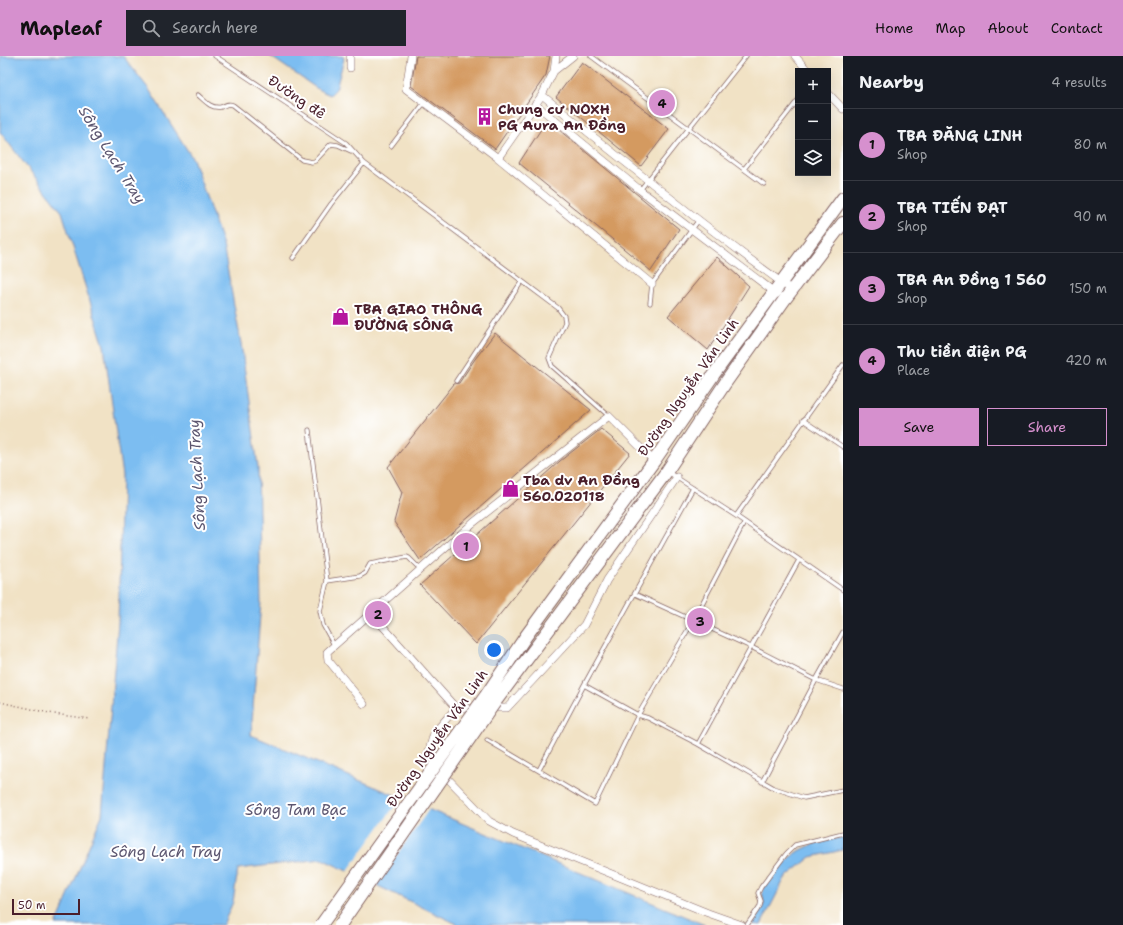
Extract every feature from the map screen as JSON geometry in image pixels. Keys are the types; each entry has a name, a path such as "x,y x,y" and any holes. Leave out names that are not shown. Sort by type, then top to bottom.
{"highway":[{"name":"Đường Nguyễn Văn Linh","path":"340,925 491,698 526,636 654,461 714,374 843,198"},
{"name":"Đường Nguyễn Văn Linh","path":"321,925 491,698 672,474 726,382 789,294 843,223"}],"street":[{"path":"350,56 350,68"},
{"path":"411,56 406,89 498,158 652,284"},
{"path":"498,158 542,95 554,71 556,56"},
{"path":"554,71 573,56"},
{"path":"795,56 805,68"},
{"path":"542,95 698,221 782,282 789,294"},
{"path":"831,96 843,109"},
{"path":"535,104 640,190 774,292 789,294"},
{"path":"364,704 328,660 327,652 473,523 609,416 654,461"},
{"path":"371,613 456,708 507,708 584,625 607,580 672,474"},
{"path":"456,708 434,733 427,757 489,821 513,834 542,846 708,913 742,925"}],"lane":[{"name":"Đường đê","path":"215,56 346,143 364,163 558,308 564,316 565,325 549,358 552,366 609,416"},
{"path":"591,56 764,184"},
{"path":"640,190 746,56"},
{"path":"198,95 210,106 216,107 228,104 233,105 302,160 312,162 315,161 331,144 338,145 352,151"},
{"path":"391,146 424,103"},
{"path":"744,169 795,104"},
{"path":"293,258 331,204 364,163"},
{"path":"650,303 652,284 698,221"},
{"path":"456,382 522,281"},
{"path":"736,516 843,365"},
{"path":"803,420 843,447"},
{"path":"309,430 327,581 320,611 323,625 334,645"},
{"path":"672,474 843,590"},
{"path":"539,770 584,684 693,488"},
{"path":"487,740 595,804 638,715 693,621 744,523"},
{"path":"327,581 360,576 365,573 370,564 407,557 421,569"},
{"path":"698,744 799,560"},
{"path":"635,594 751,647 816,680 843,689"},
{"path":"762,782 843,632"},
{"path":"584,684 638,715 648,718 698,744 774,788 804,798 843,790"},
{"path":"747,925 760,906 761,901 758,893 761,887 786,854 795,845 843,833"}],"path":[{"path":"0,702 54,714 90,719"}],"water":[{"name":"Sông Lạch Tray","path":"0,56 123,56 148,88 193,159 223,245 241,343 258,467 261,602 251,735 705,925 459,925 322,859 238,869 233,902 223,925 56,925 102,815 118,622 122,476 104,346 62,212 0,132"},
{"path":"270,56 343,56 344,59 336,89 330,95 319,90"},
{"path":"843,837 843,850 811,857 785,878 761,925 753,924 764,904 762,891 775,873 795,853 813,844"}],"pier":[{"path":"402,796 430,808 374,887 346,873"}],"building":[{"name":"Chung cư NOXH PG Aura An Đồng","path":"416,56 550,56 546,75 495,149 411,86"},
{"path":"582,62 669,129 641,166 556,97"},
{"path":"547,120 679,229 651,271 519,163"},
{"path":"717,257 749,286 708,350 668,316"},
{"path":"495,333 591,410 420,560 394,522 402,492 388,467 454,384 459,383"},
{"path":"601,429 630,453 476,644 420,585 560,461"}],"place":[{"name":"Thu tiền điện PG","path":"662,103"},
{"name":"Chung cư NOXH PG Aura An Đồng","path":"485,117"},
{"name":"TBA GIAO THÔNG ĐƯỜNG SÔNG","path":"341,317"},
{"name":"Tba dv An Đồng 560.020118","path":"510,488"},
{"name":"TBA ĐĂNG LINH","path":"466,546"},
{"name":"TBA TIẾN ĐẠT","path":"378,614"},
{"name":"TBA An Đồng 1 560","path":"700,621"}],"water label":[{"name":"Sông Tam Bạc","path":"296,810"}]}
